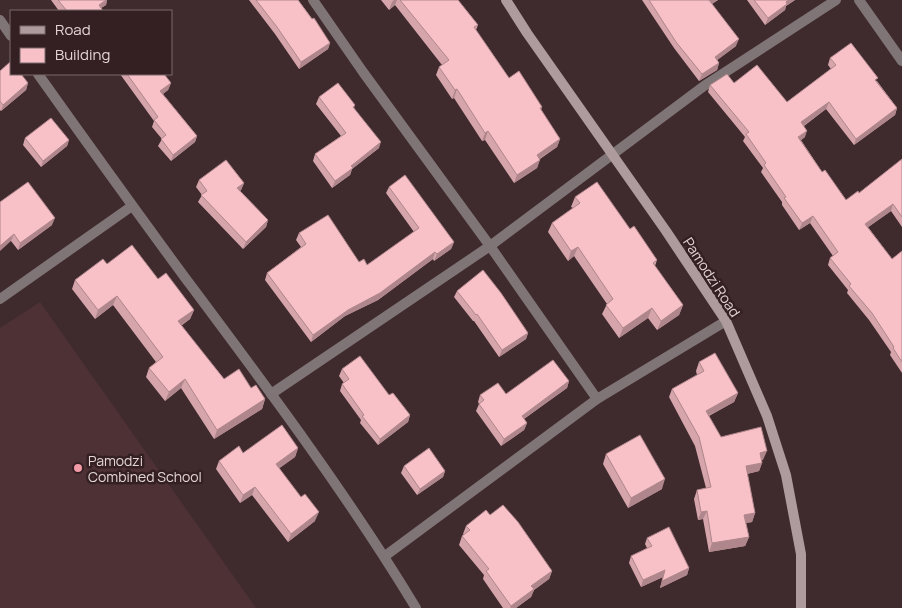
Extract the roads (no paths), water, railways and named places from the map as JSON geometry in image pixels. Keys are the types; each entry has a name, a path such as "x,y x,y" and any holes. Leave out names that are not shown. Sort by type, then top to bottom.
{"street":[{"path":"313,0 490,246 597,399"},
{"name":"Pamodzi Road","path":"506,0 726,321 767,416 786,475 801,554 801,608"},
{"path":"271,394 490,246 704,86 836,0"},
{"path":"859,0 902,60"},
{"path":"0,20 10,35"},
{"path":"39,75 132,206 271,394 385,556 416,608"},
{"path":"0,299 132,206"},
{"path":"385,556 597,399 726,321"}],"place":[{"name":"Pamodzi Combined School","path":"78,468"}]}
